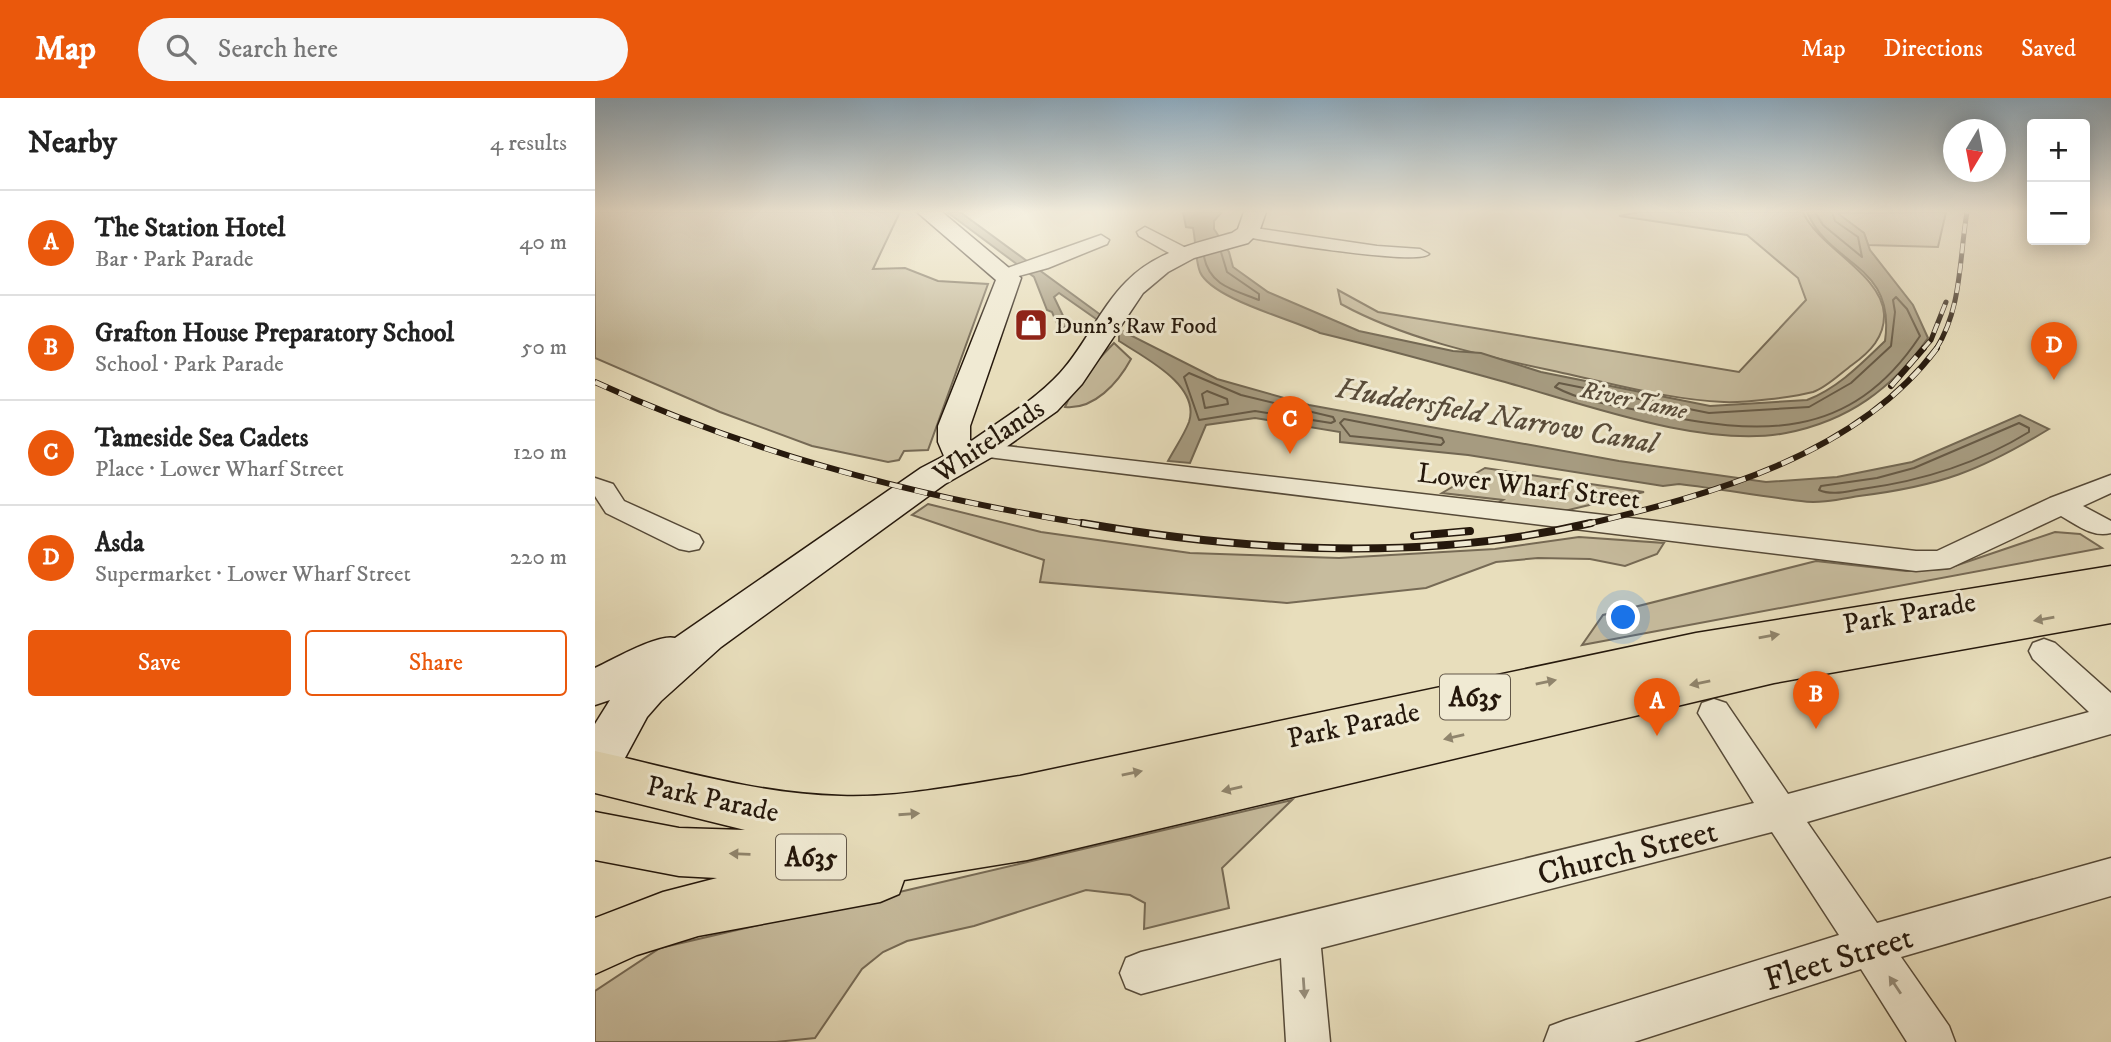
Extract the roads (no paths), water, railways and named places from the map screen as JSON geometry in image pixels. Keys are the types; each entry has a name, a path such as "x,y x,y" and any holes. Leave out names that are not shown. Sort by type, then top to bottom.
{"highway":[{"name":"Park Parade","path":"595,770 798,815 841,819 927,813 1020,798 1696,649 2111,580"},
{"name":"Park Parade","path":"595,836 679,852 854,859 917,855 1027,836 1774,666 2111,608"},
{"path":"595,946 643,925 702,909 899,872 1027,836"}],"main road":[{"path":"971,455 954,442 954,426 1013,273 989,256"},
{"name":"Whitelands","path":"595,770 631,704 645,688 706,636 933,476 971,455 1046,404 1072,378 1140,281 1180,256"},
{"name":"Whitelands","path":"595,687 706,636"}],"street":[{"path":"1013,273 1062,256"},
{"name":"Lower Wharf Street","path":"971,455 1916,561 1940,561 2059,504 2111,483"},
{"path":"595,486 604,490 615,507 696,538 664,558"},
{"path":"2059,504 2102,527"},
{"path":"2044,652 2111,713"},
{"path":"1714,713 1933,1042"},
{"name":"Church Street","path":"1141,973 1780,813 2111,720"},
{"name":"Fleet Street","path":"1566,1042 1869,946 2111,877"},
{"path":"1300,934 1308,1042"}],"water":[{"path":"1006,256 1020,256 1124,332 1217,379 1309,405 1619,461 1766,482 1837,477 1912,462 2020,415 2049,429 2002,456 1937,481 1888,492 1815,502 1679,484 1663,486 1468,455 1340,442 1340,432 1255,418 1206,425 1190,463 1168,461 1189,422 1187,396 1178,384 1155,364 1119,341 1119,335 1059,293 1054,297 1068,326 1059,328 1052,312 1047,310 1034,277"},
{"name":"River Tame","path":"1196,256 1230,256 1233,267 1268,292 1359,331 1453,351 1481,353 1541,372 1710,406 1807,400 1839,382 1885,341 1886,315 1881,296 1871,280 1845,256 1875,256 1913,305 1928,338 1884,387 1849,411 1808,428 1786,433 1719,435 1645,422 1320,333 1220,291 1207,282"}],"railway":[{"path":"1936,349 1951,317 1961,256"},
{"path":"1923,349 1931,340 1946,302"},
{"path":"1891,386 1924,348"},
{"path":"1591,523 1681,500 1729,484 1777,466 1823,444 1865,417 1904,385 1937,348"},
{"path":"595,382 716,431 839,471 965,502 1093,525"},
{"path":"1082,523 1209,541 1337,548 1465,544 1591,523"},
{"path":"1583,525 1591,523"},
{"path":"1414,536 1470,531"}],"place":[{"name":"Dunn's Raw Food","path":"1031,325"},
{"name":"Asda","path":"2054,380"},
{"name":"Tameside Sea Cadets","path":"1290,454"},
{"name":"Grafton House Preparatory School","path":"1816,729"},
{"name":"The Station Hotel","path":"1657,736"}],"water label":[{"name":"Huddersfield Narrow Canal","path":"1497,415"}]}
